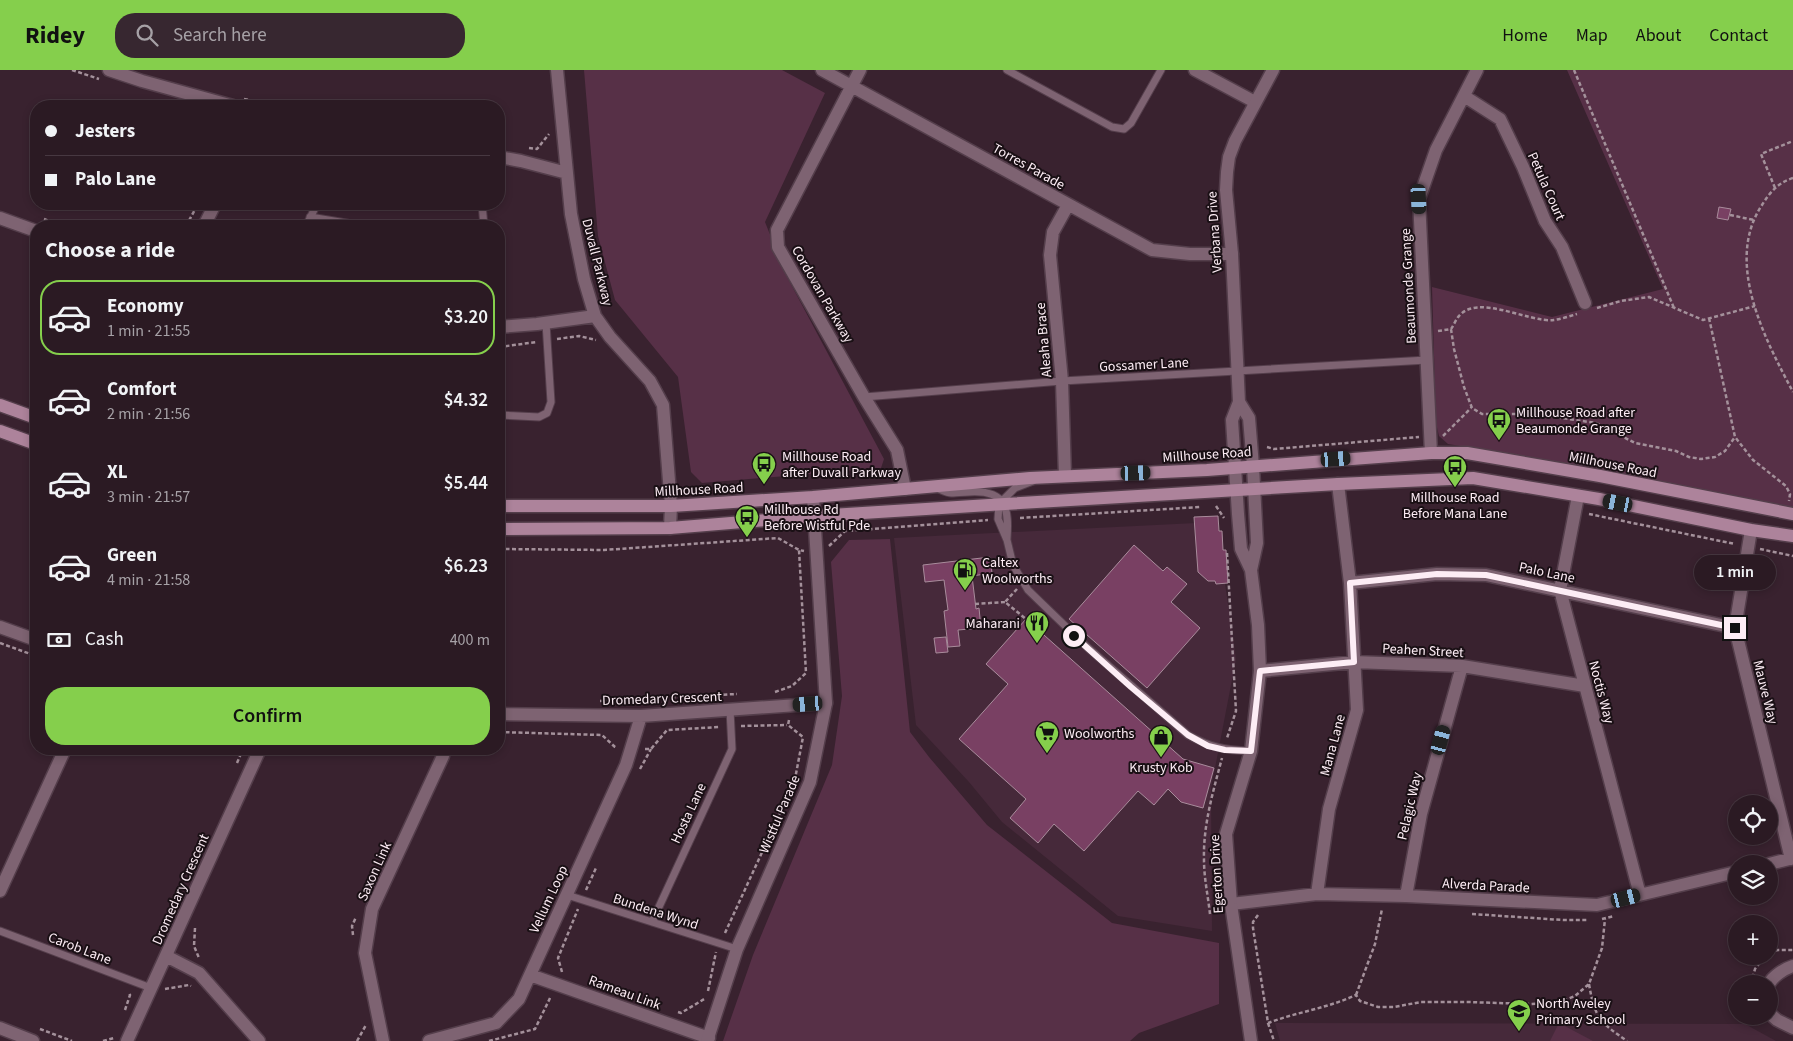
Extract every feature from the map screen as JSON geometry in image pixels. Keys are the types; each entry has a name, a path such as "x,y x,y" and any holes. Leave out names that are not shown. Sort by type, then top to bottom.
{"main road":[{"path":"0,405 30,416"},
{"path":"0,432 30,442"},
{"name":"Millhouse Road","path":"505,506 671,506 813,497 1065,476 1235,468 1431,453 1467,453 1600,476 1790,513"},
{"path":"505,529 670,528 1002,503 1474,478 1751,530 1793,536"}],"street":[{"path":"110,70 210,100"},
{"name":"Duvall Parkway","path":"557,70 570,214 584,280 595,316 610,337 650,381 663,405 671,506 670,528"},
{"name":"Torres Parade","path":"822,70 1152,250 1190,254 1232,254"},
{"name":"Cordovan Parkway","path":"860,70 777,230 778,246 864,397 897,450 906,489"},
{"path":"1195,70 1255,102"},
{"name":"Verbana Drive","path":"1237,490 1232,420 1239,402 1226,172 1235,141 1273,70"},
{"name":"Beaumonde Grange","path":"1431,453 1436,436 1426,360 1419,199 1436,150 1477,70"},
{"name":"Petula Court","path":"1464,96 1500,119 1523,167 1545,221 1562,247 1585,303"},
{"path":"505,158 567,173"},
{"name":"Aleaha Brace","path":"1065,476 1062,381 1050,255 1053,232 1068,205"},
{"path":"0,218 30,229"},
{"path":"505,326 595,316"},
{"name":"Verbana Drive","path":"1239,402 1249,418 1255,489"},
{"name":"Mana Lane","path":"1317,894 1329,809 1357,710 1350,583 1338,484"},
{"name":"Egerton Drive","path":"1251,570 1257,543 1255,489"},
{"name":"Egerton Drive","path":"1237,490 1241,549 1251,570 1258,625 1260,671 1251,751 1226,834 1231,904 1253,1037"},
{"name":"Noctis Way","path":"1578,496 1560,590 1640,894"},
{"name":"Wistful Parade","path":"708,1040 737,949 810,782 826,702 813,497"},
{"name":"Mauve Way","path":"1751,530 1735,628 1792,859"},
{"name":"Palo Lane","path":"1350,583 1437,574 1486,575 1735,628"},
{"path":"0,627 30,638"},
{"name":"Peahen Street","path":"1260,671 1354,662 1462,666 1585,686"},
{"name":"Pelagic Way","path":"1406,896 1421,814 1462,666"},
{"name":"Dromedary Crescent","path":"505,714 641,716 826,702"},
{"name":"Vellum Loop","path":"429,1041 496,1023 519,999 626,765 641,716"},
{"path":"0,891 62,755"},
{"name":"Dromedary Crescent","path":"121,1039 151,988 257,755"},
{"name":"Saxon Link","path":"383,1041 364,953 372,909 443,755"},
{"path":"1778,862 1792,859"},
{"name":"Alverda Parade","path":"1231,904 1317,894 1406,896 1597,906 1728,874"},
{"path":"166,956 199,973 259,1041"},
{"path":"1777,975 1793,966"},
{"name":"Rameau Link","path":"530,975 708,1040"},
{"path":"1778,1020 1793,1028"},
{"path":"0,1028 33,1041"}],"lane":[{"path":"1007,70 1112,127 1124,130 1131,123 1161,70"},
{"path":"309,220 314,210"},
{"path":"310,217 328,220"},
{"path":"505,415 539,417 547,413 551,402 546,323"},
{"name":"Gossamer Lane","path":"864,397 1062,381 1426,360"},
{"path":"1038,478 1015,488 1002,503 998,519 1007,540 1013,565 1028,590 1062,625 1188,735 1208,746 1251,751"},
{"path":"934,486 949,494 972,492 990,494 1002,503 1008,518 1007,540"},
{"name":"Hosta Lane","path":"652,922 732,748 730,710"},
{"name":"Bundena Wynd","path":"567,895 737,949"},
{"name":"Carob Lane","path":"0,931 151,988"}],"path":[{"path":"1574,70 1674,309"},
{"path":"527,147 537,149 549,134"},
{"path":"1775,188 1761,154 1793,141"},
{"path":"1793,178 1786,180 1775,188 1759,210 1747,241 1746,260 1755,306 1771,349 1793,392"},
{"path":"1730,215 1754,220"},
{"path":"1710,318 1735,437 1753,460 1786,486 1790,494 1790,513"},
{"path":"1451,329 1464,387 1472,408 1482,414 1534,414 1596,424 1635,442 1676,451 1689,457 1701,459 1715,457 1725,451 1735,437"},
{"path":"505,346 579,336 598,340"},
{"path":"1267,447 1274,449 1436,436 1472,408"},
{"path":"1224,508 1216,506 1225,520"},
{"path":"1575,511 1793,556"},
{"path":"505,549 604,550 778,538 799,550 817,553"},
{"path":"1210,914 1204,860 1205,832 1209,806 1236,711 1227,549"},
{"path":"774,692 792,686 806,672 799,550"},
{"path":"1005,602 1024,583"},
{"path":"975,604 1005,602 1026,619"},
{"path":"0,643 30,654"},
{"path":"792,686 788,725 803,737 795,780"},
{"path":"599,701 745,694"},
{"path":"638,774 651,749"},
{"path":"672,1010 681,1013 706,1000 715,953 783,806"},
{"path":"489,1041 535,1029 562,973 558,958 596,866"},
{"path":"1268,1023 1356,995 1375,944 1383,908 1374,907"},
{"path":"1262,913 1256,916 1253,928 1268,1023 1274,1041"},
{"path":"1468,914 1588,920"},
{"path":"165,989 189,984 196,971 200,962 194,946 194,928 198,919"},
{"path":"1356,995 1360,1001 1378,1007 1394,1007 1421,1002 1558,1003 1575,996 1589,984 1602,948 1605,919 1597,919"},
{"path":"1778,950 1793,950"},
{"path":"189,984 196,992"},
{"path":"1589,984 1595,1011 1602,1024 1627,1041"},
{"path":"103,1041 121,1039"}],"shaded area":[{"path":"584,70 782,70 825,93 765,222 786,275 884,459 881,468 702,483 691,472 678,377 615,300 598,236"},
{"path":"1567,70 1793,70 1793,508 1523,456 1448,444 1439,436 1436,423 1432,287 1552,317 1663,289"},
{"path":"1216,522 1236,659 1211,789 1212,931 1118,916 1002,822 969,782 916,725 894,538"},
{"path":"890,539 910,732 987,825 1112,923 1219,943 1219,1004 1139,1033 1130,1041 723,1041 753,955 832,765 842,696 831,562 849,540"},
{"name":"North Aveley Primary School","path":"1275,1023 1728,1024 1747,1025 1776,1041 1280,1041"},
{"path":"1559,1023 1593,1041 1550,1041"}],"building":[{"path":"1719,207 1731,209 1728,220 1717,218"},
{"path":"1218,516 1219,531 1222,531 1223,550 1226,550 1228,583 1216,584 1215,581 1208,581 1198,572 1194,517"},
{"path":"1134,545 1163,571 1167,567 1187,584 1171,602 1200,628 1147,688 1069,619"},
{"path":"990,557 992,573 972,576 976,609 979,608 981,628 958,630 960,646 948,647 944,611 948,610 944,580 925,582 923,565"},
{"path":"1026,619 1183,759 1214,768 1203,808 1181,802 1168,789 1154,805 1138,791 1084,851 1054,824 1038,843 1010,818 1026,799 959,739 1008,684 986,664"},
{"path":"946,637 948,652 936,653 934,638"}],"place":[{"name":"Millhouse Road after Beaumonde Grange","path":"1499,441"},
{"name":"Millhouse Road after Duvall Parkway","path":"764,485"},
{"name":"Millhouse Road Before Mana Lane","path":"1455,488"},
{"name":"Millhouse Rd Before Wistful Pde","path":"747,538"},
{"name":"Caltex Woolworths","path":"965,591"},
{"name":"Maharani","path":"1037,644"},
{"name":"Woolworths","path":"1047,754"},
{"name":"Krusty Kob","path":"1161,758"},
{"name":"North Aveley Primary School","path":"1519,1032"}],"route":[{"path":"1074,636 1188,735 1208,746 1225,750 1251,751 1260,671 1354,662 1350,583 1437,574 1486,575 1735,628"}]}
